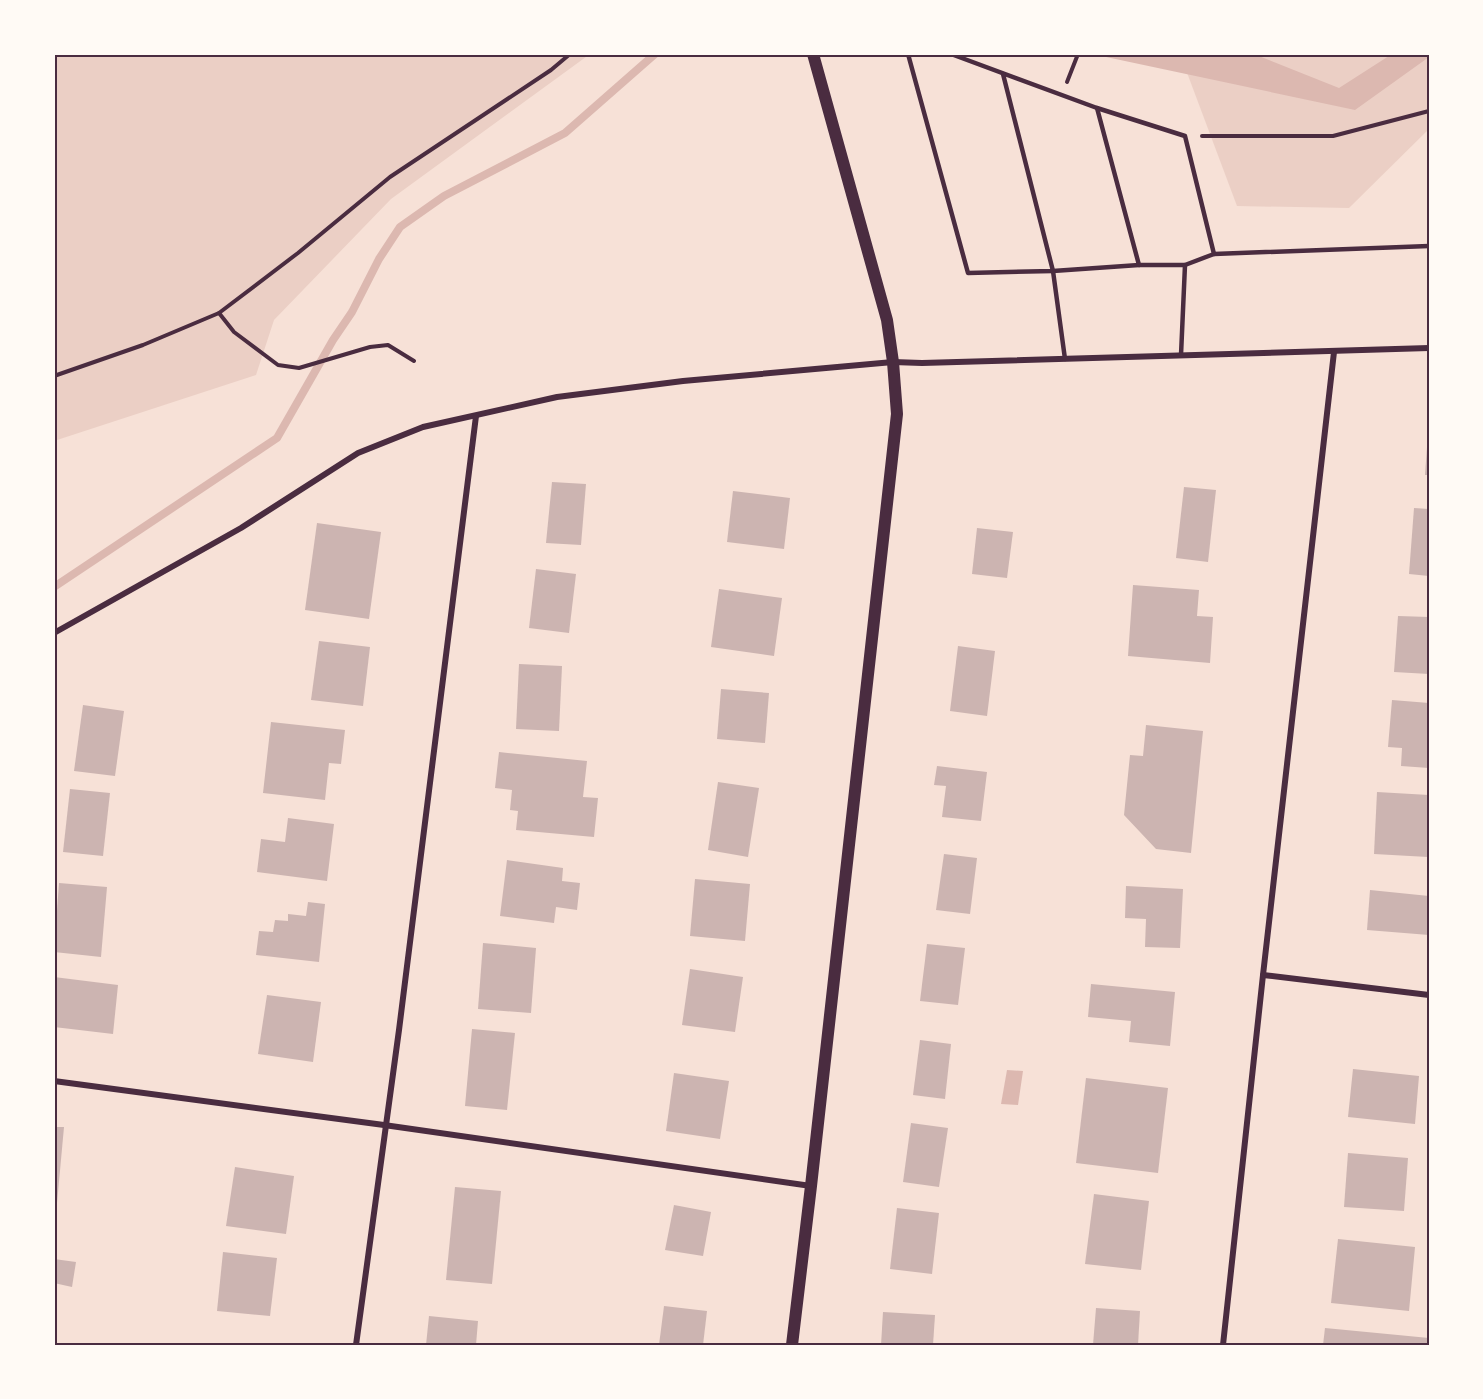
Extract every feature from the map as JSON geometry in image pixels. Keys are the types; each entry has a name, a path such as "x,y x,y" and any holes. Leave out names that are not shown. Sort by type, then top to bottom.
{"main road":[{"path":"792,1345 897,414 894,362 887,320 813,54"}],"street":[{"path":"54,633 241,528 357,453 423,427 557,398 683,381 894,362 1429,348"},
{"path":"1223,1345 1334,352"},
{"path":"356,1345 384,1125 399,1030 476,416"},
{"path":"1263,975 1429,995"},
{"path":"54,1081 811,1186"}],"lane":[{"path":"908,54 968,273 1185,265 1214,254 1429,246"},
{"path":"951,54 1097,108 1185,136 1214,254"},
{"path":"1003,74 1053,271 1065,359"},
{"path":"1097,108 1139,265"},
{"path":"1181,355 1185,265"}],"path":[{"path":"54,376 143,345 219,314 390,177 506,101 570,54"},
{"path":"1075,62 1078,54"},
{"path":"1185,136 1333,136 1429,111"},
{"path":"219,314 234,332 278,365 298,368 370,347 388,345 414,361"}],"shaded area":[{"path":"54,54 590,54 391,199 274,320 256,375 54,441"},
{"path":"1092,54 1254,54 1339,88 1392,54 1429,54 1429,57 1355,110"},
{"path":"1180,54 1429,54 1429,129 1349,208 1237,206"},
{"path":"1007,1070 1023,1071 1018,1105 1001,1104"}],"building":[{"path":"1427,447 1429,447 1429,475 1425,475"},
{"path":"552,482 586,484 581,545 546,543"},
{"path":"1184,487 1216,490 1208,562 1176,558"},
{"path":"733,491 790,498 784,549 727,542"},
{"path":"1414,508 1429,509 1429,576 1409,574"},
{"path":"317,523 381,532 369,619 305,610"},
{"path":"977,528 1013,532 1007,578 972,574"},
{"path":"536,569 576,574 569,633 529,628"},
{"path":"1133,585 1199,590 1197,616 1213,617 1210,663 1128,656"},
{"path":"719,589 782,598 774,656 711,647"},
{"path":"1398,616 1429,617 1429,674 1394,672"},
{"path":"319,641 370,647 363,706 311,700"},
{"path":"958,646 995,651 987,716 950,711"},
{"path":"519,664 562,666 559,731 516,729"},
{"path":"721,689 769,693 765,743 717,739"},
{"path":"1392,700 1429,703 1429,768 1401,766 1402,748 1388,747"},
{"path":"83,705 124,711 115,776 74,771"},
{"path":"271,722 345,730 341,764 329,763 325,800 263,793"},
{"path":"1146,725 1203,731 1191,853 1156,849 1124,815 1130,755 1143,756"},
{"path":"499,752 587,761 583,797 598,798 594,837 516,830 518,811 510,810 512,790 495,788"},
{"path":"937,766 987,772 981,821 942,817 946,786 934,785"},
{"path":"718,782 759,788 748,857 708,850"},
{"path":"70,789 110,793 103,856 63,852"},
{"path":"1377,792 1429,795 1428,857 1374,854"},
{"path":"288,818 334,824 327,881 257,872 261,839 285,842"},
{"path":"944,854 977,858 970,914 936,910"},
{"path":"507,860 563,868 562,881 580,883 577,910 556,907 554,923 500,916"},
{"path":"695,879 750,884 745,941 690,936"},
{"path":"59,883 107,887 101,957 54,952"},
{"path":"1126,886 1183,889 1180,948 1145,947 1146,919 1125,918"},
{"path":"1370,890 1429,896 1429,935 1367,930"},
{"path":"308,902 325,904 319,962 256,955 259,931 273,932 275,920 288,921 288,914 306,916"},
{"path":"483,943 536,948 531,1013 478,1009"},
{"path":"927,944 965,948 958,1005 920,1001"},
{"path":"690,969 743,977 735,1032 682,1025"},
{"path":"54,977 118,985 113,1034 54,1027"},
{"path":"1091,984 1175,992 1170,1046 1129,1042 1131,1021 1088,1017"},
{"path":"267,995 321,1002 313,1062 258,1054"},
{"path":"472,1029 515,1033 507,1110 465,1106"},
{"path":"920,1040 951,1044 945,1099 913,1095"},
{"path":"1353,1069 1419,1076 1415,1124 1348,1117"},
{"path":"674,1073 729,1081 720,1139 666,1131"},
{"path":"1086,1078 1168,1088 1158,1173 1076,1163"},
{"path":"911,1123 948,1128 939,1187 903,1182"},
{"path":"54,1127 64,1127 57,1203 54,1203"},
{"path":"1348,1153 1408,1158 1404,1211 1344,1207"},
{"path":"235,1167 294,1176 286,1234 226,1226"},
{"path":"455,1187 501,1191 492,1284 446,1280"},
{"path":"1094,1194 1149,1201 1141,1270 1085,1264"},
{"path":"674,1205 711,1212 703,1256 665,1250"},
{"path":"897,1208 939,1213 932,1274 890,1269"},
{"path":"1338,1239 1415,1247 1409,1311 1331,1303"},
{"path":"223,1252 277,1258 270,1316 217,1311"},
{"path":"54,1259 76,1262 72,1287 54,1283"},
{"path":"664,1306 707,1311 703,1345 659,1345"},
{"path":"1096,1308 1140,1311 1138,1345 1093,1345"},
{"path":"883,1312 935,1315 933,1345 881,1345"},
{"path":"429,1316 478,1321 476,1345 426,1345"},
{"path":"1325,1328 1429,1338 1429,1345 1323,1345"}],"waterway":[{"path":"54,587 277,438 333,340 352,312 379,259 400,227 444,196 565,133 655,54"}]}
